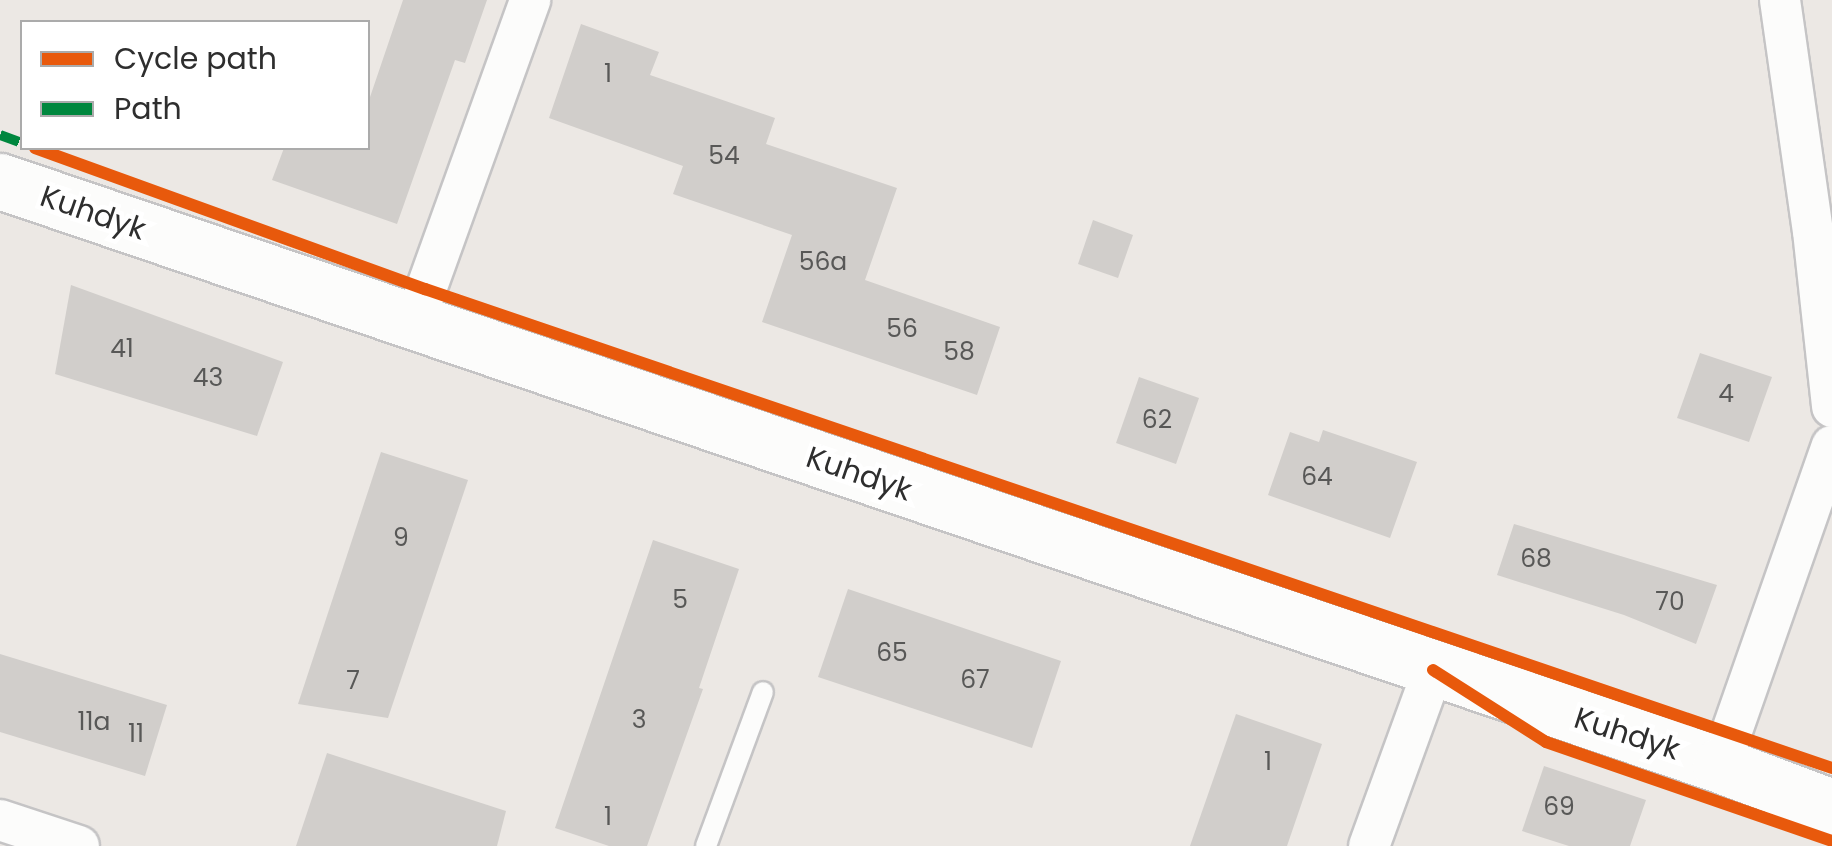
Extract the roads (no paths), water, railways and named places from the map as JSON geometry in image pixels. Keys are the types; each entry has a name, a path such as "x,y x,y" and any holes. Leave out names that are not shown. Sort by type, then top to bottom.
{"main road":[{"name":"Kuhdyk","path":"0,181 1720,765 1832,807"}],"street":[{"path":"414,323 530,0"},
{"path":"1780,0 1813,232 1832,406"},
{"path":"1720,765 1832,446"},
{"path":"1369,846 1433,670"},
{"path":"0,820 79,846"}],"lane":[{"path":"706,846 763,692"}]}
